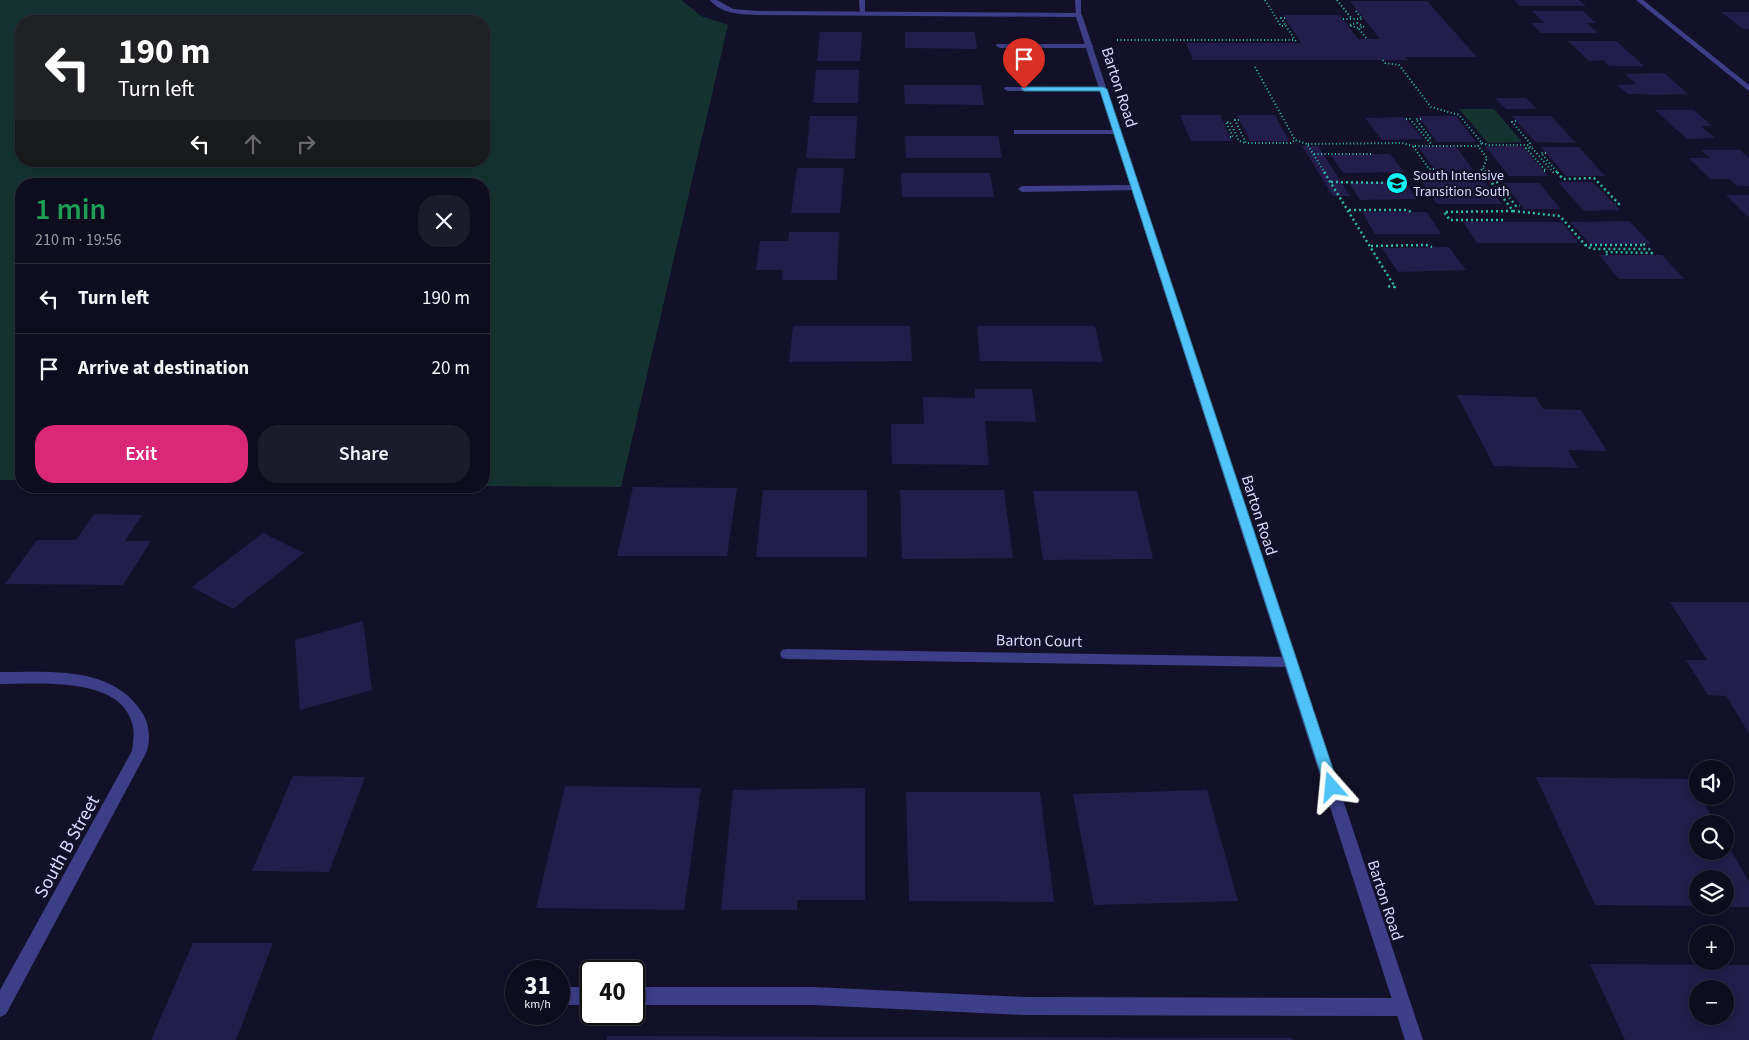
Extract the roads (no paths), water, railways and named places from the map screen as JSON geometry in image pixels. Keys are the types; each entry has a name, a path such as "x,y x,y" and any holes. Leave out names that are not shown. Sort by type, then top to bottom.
{"street":[{"path":"713,0 716,4 740,12 1079,15"},
{"path":"862,0 863,14"},
{"name":"Barton Road","path":"1078,0 1079,15 1414,1040"},
{"path":"1638,0 1749,89"},
{"path":"1000,46 1090,46"},
{"path":"1008,89 1103,89"},
{"path":"1017,132 1118,132"},
{"path":"1022,189 1136,188"},
{"name":"Barton Court","path":"787,654 1291,662"},
{"name":"South B Street","path":"0,678 68,679 101,685 126,699 140,722 140,751 0,1008"},
{"path":"645,996 813,996 1025,1006 1404,1007"}],"place":[{"name":"South Intensive Transition South","path":"1397,183"}]}
